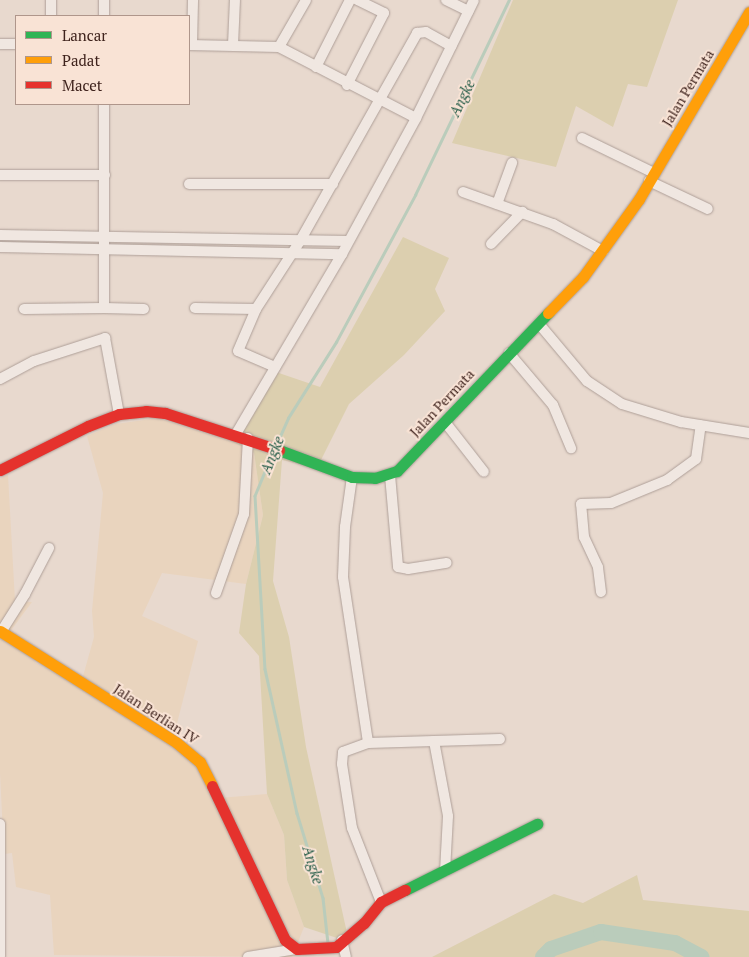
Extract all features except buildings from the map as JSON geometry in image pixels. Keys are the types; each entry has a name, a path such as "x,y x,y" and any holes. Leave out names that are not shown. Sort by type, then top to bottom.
{"main road":[{"name":"Jalan Permata","path":"390,475 445,422 509,353 540,325 603,251 651,177 749,12"},
{"path":"0,470 88,426 119,414 165,413 236,434 352,477 375,478 390,475"},
{"name":"Jalan Berlian IV","path":"0,632 177,743 200,762 286,940 297,949"},
{"path":"297,949 339,944 364,922 381,902 536,824"}],"street":[{"path":"51,0 51,15"},
{"path":"104,0 104,15"},
{"path":"193,0 190,45 279,47 347,85 416,118"},
{"path":"233,45 235,0"},
{"path":"279,47 306,0"},
{"path":"316,67 350,0"},
{"path":"347,85 384,12 357,0"},
{"path":"446,0 468,11"},
{"path":"236,434 342,254 416,118 474,0"},
{"path":"275,367 238,351 256,308 300,241 377,100 417,33 426,32 451,46"},
{"path":"0,44 15,44"},
{"path":"104,105 104,308"},
{"path":"582,138 708,209"},
{"path":"497,204 512,164"},
{"path":"0,175 105,175"},
{"path":"189,184 332,184"},
{"path":"463,192 553,224 603,251"},
{"path":"491,244 522,212"},
{"path":"0,235 348,241"},
{"path":"0,247 342,254"},
{"path":"24,309 144,308"},
{"path":"195,308 256,308"},
{"path":"540,325 587,381 602,392 652,414 749,433"},
{"path":"0,379 34,361 104,338 119,414"},
{"path":"509,353 553,405 571,448"},
{"path":"445,422 484,472"},
{"path":"601,592 598,567 584,537 582,504 611,503 667,480 696,459 701,425"},
{"path":"216,593 244,514 253,440"},
{"path":"390,475 398,567 408,569 447,563"},
{"path":"352,477 343,577 368,743"},
{"path":"0,632 25,594 49,548"},
{"path":"381,902 356,841 342,764 346,750 368,743 500,739"},
{"path":"434,740 448,816 445,871"},
{"path":"0,824 3,955"},
{"path":"339,944 346,957"},
{"path":"248,957 297,949"}],"shaded area":[{"path":"513,0 678,0 647,87 628,84 613,127 576,106 556,167 452,143"},
{"path":"403,237 449,258 435,289 445,311 404,355 349,404 317,468 282,460 273,581 289,637 306,747 349,942 304,927 287,880 284,835 267,794 259,656 239,633 246,584 263,515 254,453 231,441 273,371 320,387"},
{"path":"158,418 231,441 254,453 263,515 246,584 162,573 142,616 198,641 172,743 196,761 219,798 267,794 284,835 287,880 304,927 292,957 54,955 50,895 16,887 12,853 4,854 0,773 0,479 8,475 15,601 32,602 9,633 36,663 80,687 94,637 92,611 103,493 87,436 116,424"},
{"path":"637,875 643,900 749,911 749,957 432,957 554,894 583,903"}],"waterway":[{"name":"Angke","path":"277,443 288,418 336,342 415,195 509,0"},
{"name":"Angke","path":"272,455 255,496 265,669 297,813 323,898 328,943"},
{"name":"Angke","path":"543,957 551,949 601,932 675,943 701,957"}],"traffic: fast":[{"path":"279,450 352,477 375,478 397,471 548,313"},
{"path":"405,890 537,824"}],"traffic: slow":[{"path":"548,313 583,277 639,199 749,12"},
{"path":"0,631 177,743 200,762 212,786"}],"traffic: jam":[{"path":"0,470 88,426 119,414 146,411 165,413 279,450"},
{"path":"212,786 285,940 297,949 336,947 364,923 381,902 405,890"}]}
